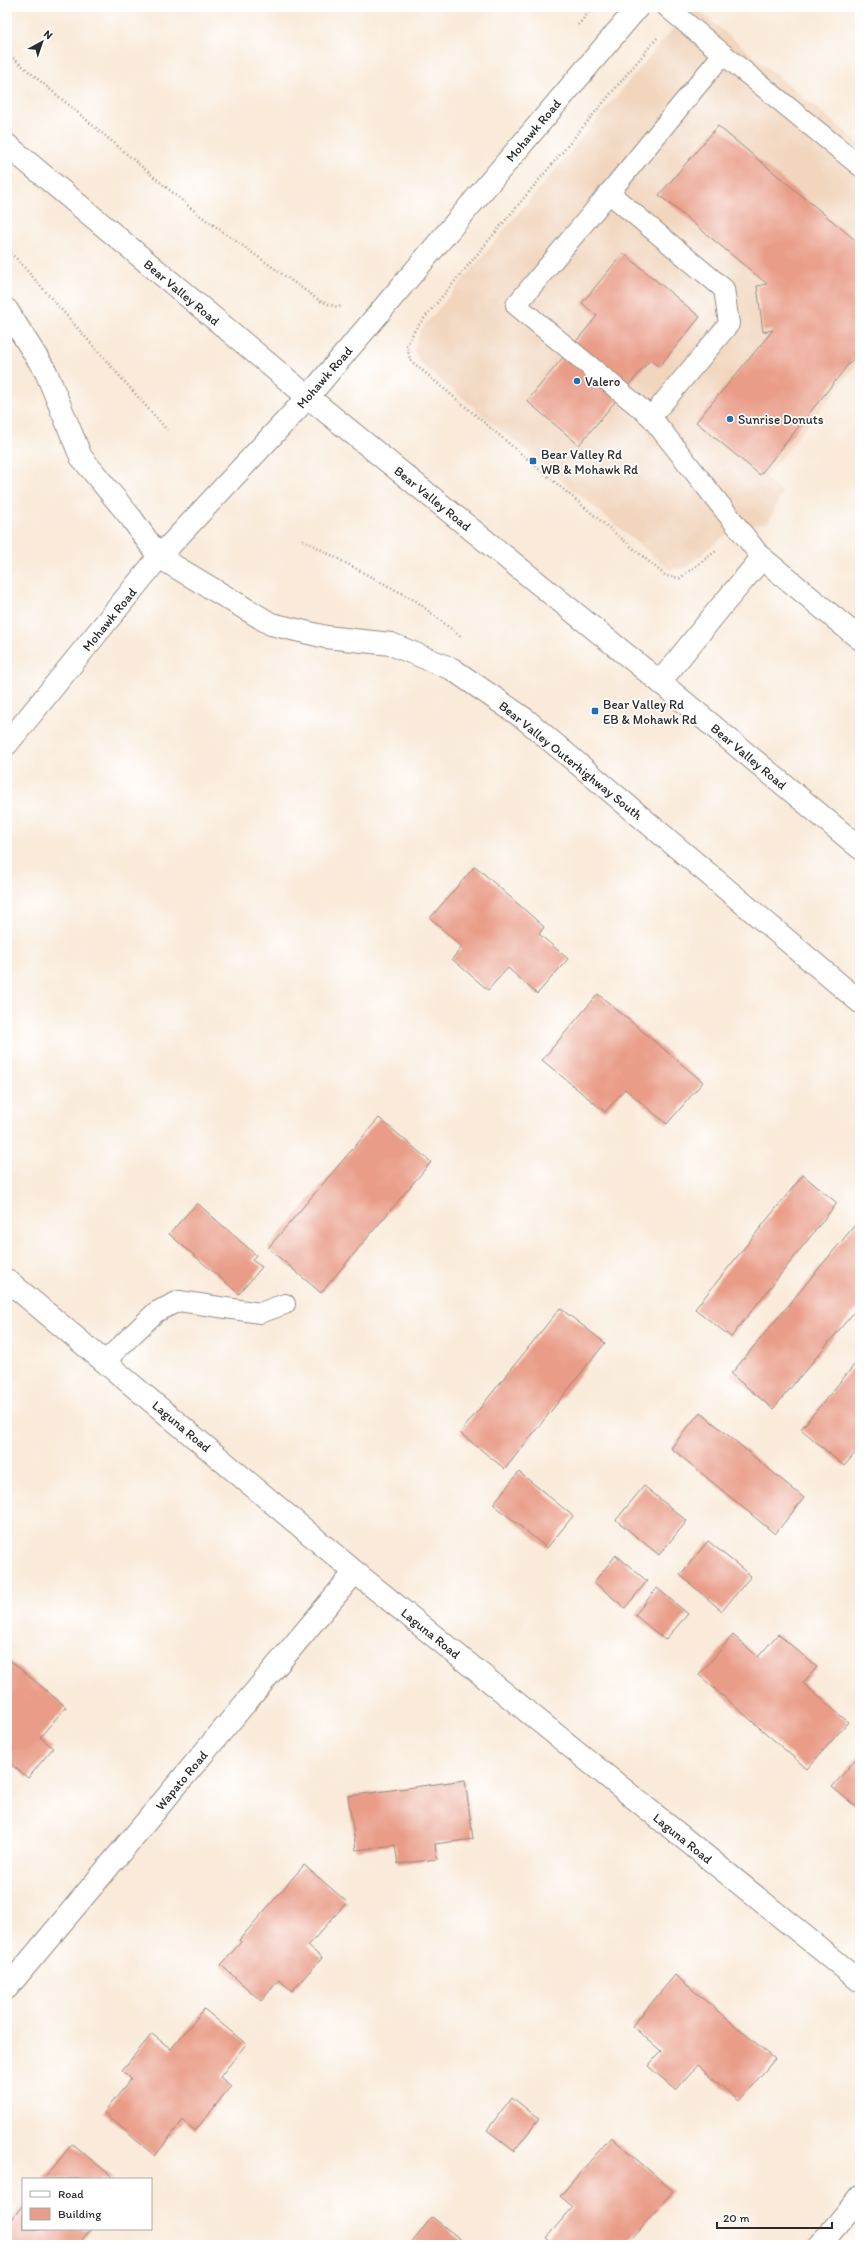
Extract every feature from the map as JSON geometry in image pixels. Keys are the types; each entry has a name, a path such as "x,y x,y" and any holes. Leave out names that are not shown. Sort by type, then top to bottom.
{"street":[{"name":"Mohawk Road","path":"7,744 159,557 308,397 638,7"},
{"name":"Bear Valley Road","path":"7,145 308,397 660,682 860,848"},
{"name":"Bear Valley Outerhighway South","path":"7,310 46,372 81,457 132,519 159,557 272,624 326,637 391,644 452,669 525,719 860,1002"},
{"path":"660,682 718,609 762,558 860,639"},
{"name":"Laguna Road","path":"7,1280 355,1572 860,1981"},
{"name":"Wapato Road","path":"7,1988 355,1572"},
{"path":"820,2245 860,2197"}],"lane":[{"path":"667,7 860,166"},
{"path":"723,54 516,305 651,417 762,558"},
{"path":"609,193 724,289 729,324 651,417"},
{"path":"105,1361 156,1312 179,1302 260,1313 285,1304"}],"path":[{"path":"573,31 593,7"},
{"path":"7,53 198,214 320,300 337,307 348,304"},
{"path":"7,251 16,258 167,430"}],"shaded area":[{"path":"691,7 694,7 860,144 860,360 765,478 782,492 769,522 732,530 686,567 670,570 425,367 418,360 414,350 420,331"}],"building":[{"path":"718,126 860,244 860,350 760,475 696,422 773,330 763,332 757,286 767,284 659,195"},
{"path":"623,253 700,317 659,367 650,360 579,445 527,401 597,316 582,303"},
{"path":"475,866 544,927 539,934 568,959 537,994 508,968 488,990 452,959 462,947 430,918"},
{"path":"598,994 703,1082 667,1124 625,1089 605,1112 542,1060"},
{"path":"379,1118 431,1162 321,1293 268,1248"},
{"path":"803,1175 837,1203 731,1337 695,1309"},
{"path":"197,1203 256,1255 252,1260 262,1267 239,1294 169,1234"},
{"path":"860,1219 860,1305 773,1409 731,1374"},
{"path":"560,1308 605,1343 505,1469 460,1433"},
{"path":"860,1358 860,1447 844,1466 801,1429"},
{"path":"700,1412 804,1498 775,1534 671,1448"},
{"path":"519,1472 573,1516 547,1548 493,1504"},
{"path":"644,1486 687,1521 659,1555 616,1520"},
{"path":"708,1541 751,1576 722,1611 680,1575"},
{"path":"616,1555 647,1581 625,1608 594,1582"},
{"path":"657,1588 688,1614 665,1640 635,1615"},
{"path":"778,1634 817,1667 803,1683 848,1722 807,1769 699,1675 733,1635 758,1657"},
{"path":"7,1658 66,1707 40,1737 53,1748 28,1778 7,1761"},
{"path":"860,1754 860,1810 832,1787"},
{"path":"465,1780 473,1839 435,1844 437,1859 398,1864 395,1845 356,1850 348,1796"},
{"path":"304,1865 347,1902 308,1946 322,1958 292,1991 279,1980 261,2001 221,1965 241,1942 239,1940"},
{"path":"675,1975 775,2059 739,2101 697,2065 676,2090 648,2066 661,2051 632,2026"},
{"path":"204,2009 246,2044 220,2077 231,2086 195,2131 183,2120 155,2156 104,2113 131,2079 122,2070 152,2034 171,2049"},
{"path":"512,2097 539,2119 514,2151 487,2130"},
{"path":"611,2137 673,2191 626,2245 555,2245 546,2238 573,2207 560,2196"},
{"path":"72,2144 114,2178 45,2178"},
{"path":"22,2206 22,2230 90,2230 78,2245 7,2245 7,2225"},
{"path":"432,2217 468,2245 410,2245"}],"place":[{"name":"Valero","path":"577,381"},
{"name":"Sunrise Donuts","path":"730,419"},
{"name":"Bear Valley Rd WB & Mohawk Rd","path":"533,461"},
{"name":"Bear Valley Rd EB & Mohawk Rd","path":"595,711"}]}
